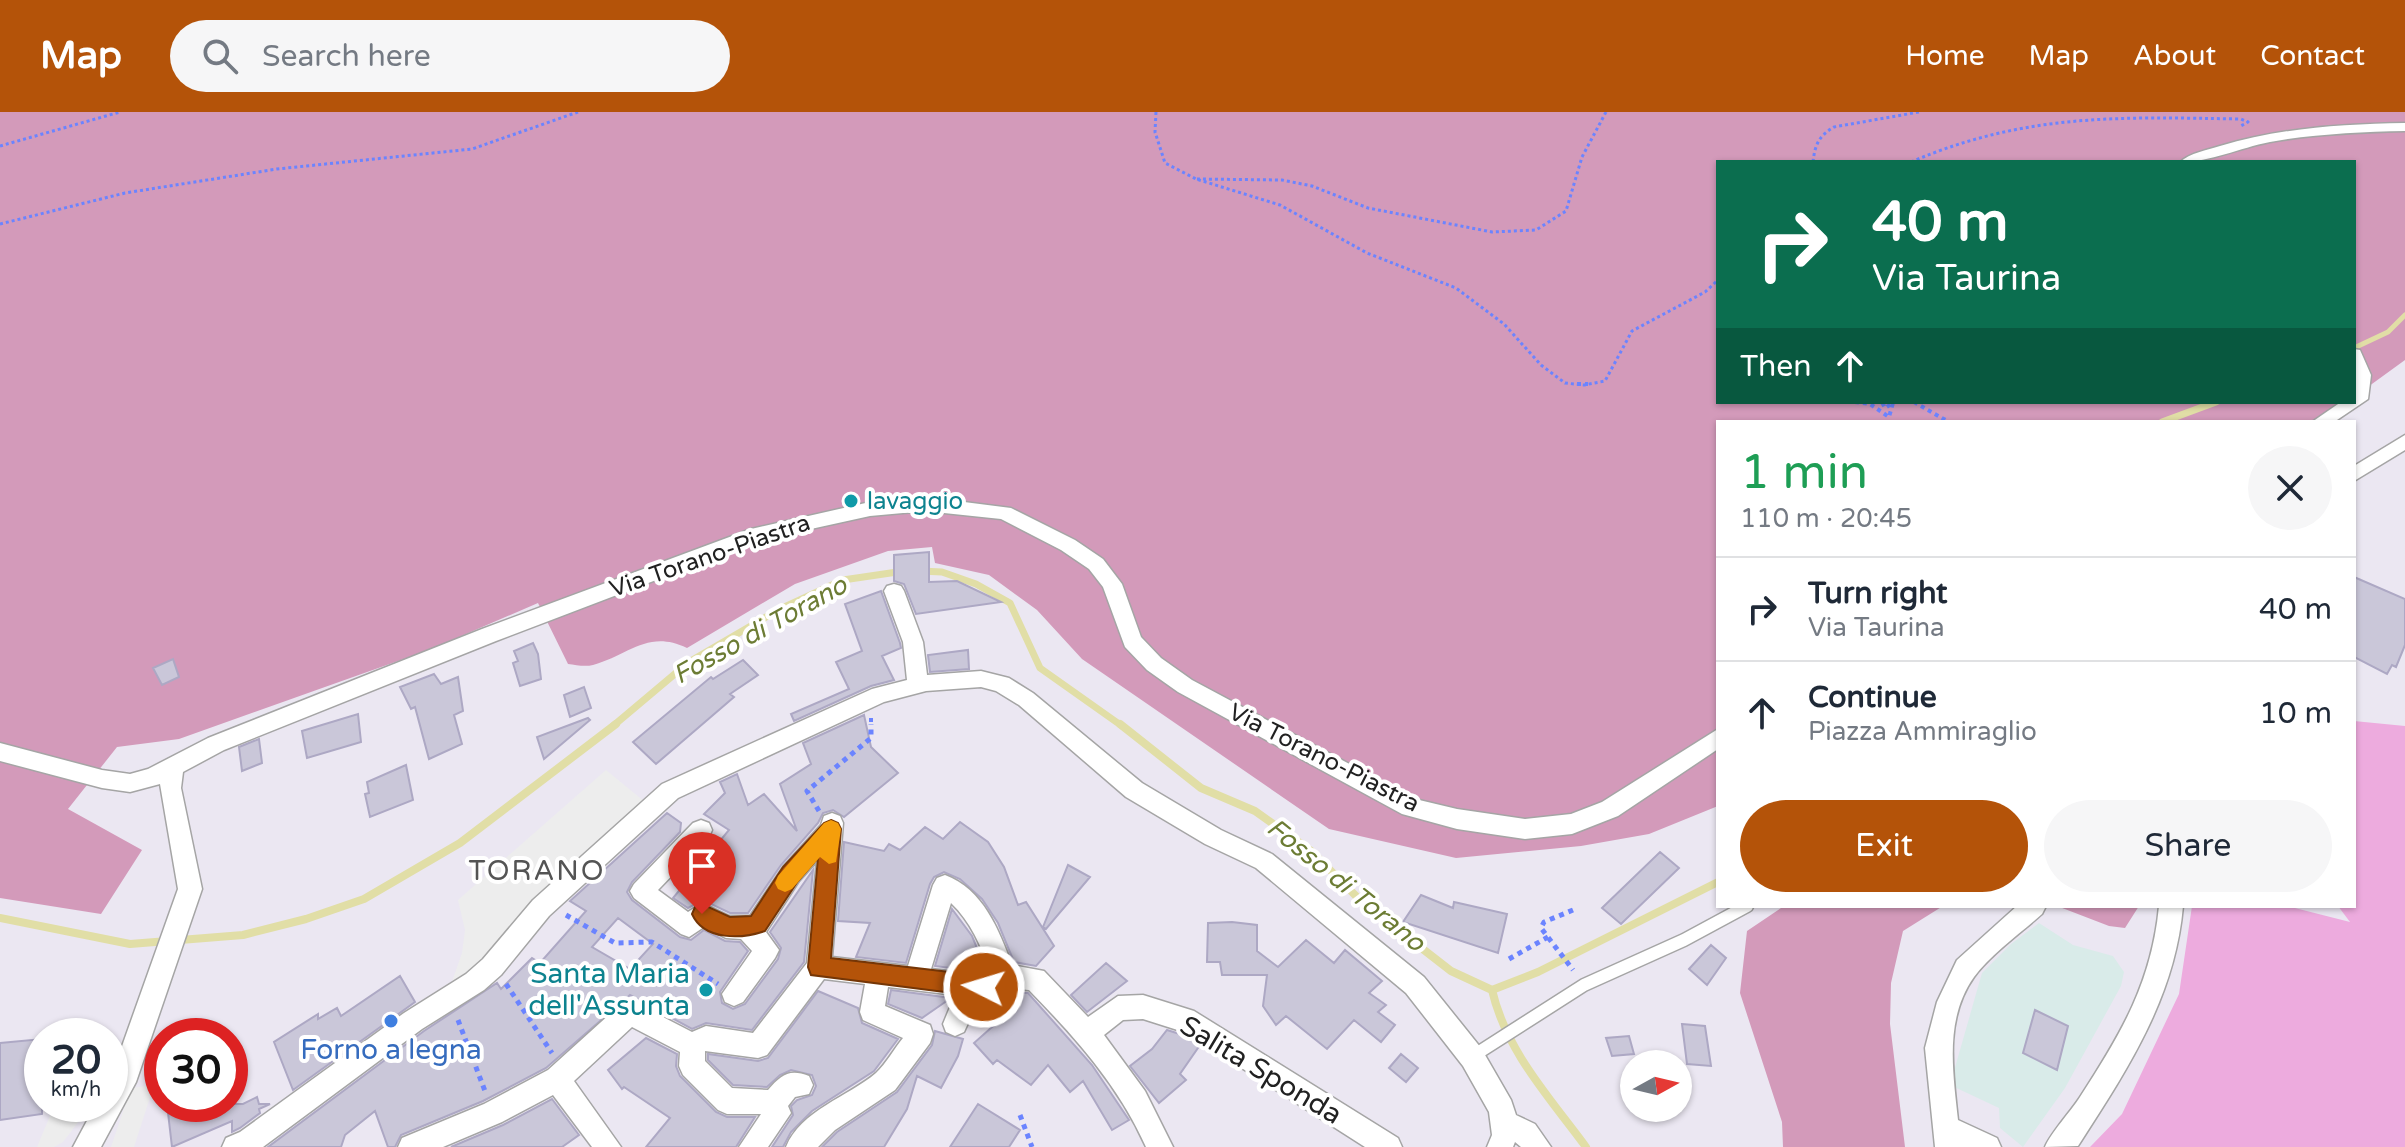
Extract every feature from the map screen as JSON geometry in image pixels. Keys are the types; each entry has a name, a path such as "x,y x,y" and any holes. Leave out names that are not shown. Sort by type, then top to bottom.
{"street":[{"path":"2192,160 2217,150 2298,132 2352,127 2405,127"},
{"path":"2356,357 2363,369 2364,385 2356,401"},
{"path":"2324,420 2351,404"},
{"path":"2356,474 2405,441"},
{"name":"Via Torano-Piastra","path":"0,752 102,779 130,783 153,777 216,744 489,635 758,534 870,509 925,504 1004,513 1068,545 1096,564 1112,584 1132,641 1154,664 1185,686 1410,807 1457,819 1525,829 1572,824 1610,809 1716,739"},
{"path":"894,591 913,642 918,685"},
{"path":"235,1147 248,1142 413,1021 448,1006 492,967 541,908 670,791 863,702 918,685 981,679 1002,684 1026,699 1134,790 1213,837 1264,861 1415,985 1481,1050 1502,1109 1502,1135 1526,1133 1538,1147"},
{"path":"86,1147 123,1082 190,889 170,788 173,766"},
{"path":"701,830 642,891 689,926 702,914 726,927 747,928 758,924 791,874 832,826"},
{"path":"693,1044 706,1038 758,1046 819,967 832,826"},
{"path":"916,980 945,885 965,896 989,934 994,982"},
{"path":"1988,1147 1947,1138 1938,1048 1949,1002 1966,968 2032,908"},
{"path":"2058,1147 2069,1137 2139,1023 2167,953 2171,908"},
{"path":"734,994 767,950 747,928"},
{"path":"819,967 916,980 994,982 1035,979 1088,1032 1127,1083 1160,1147"},
{"path":"799,1147 826,1121 886,1081 921,1034 872,1012 878,976"},
{"path":"955,1024 963,1004 994,982"},
{"name":"Salita Sponda","path":"1088,1032 1118,1008 1143,1007 1194,1023 1389,1147"},
{"path":"411,1147 493,1113 557,1079 630,1012 693,1044"},
{"path":"693,1044 692,1066 727,1101 759,1100 773,1104 778,1113 752,1147"},
{"path":"557,1079 608,1147"},
{"path":"773,1104 790,1084 800,1085"}],"lane":[{"path":"1481,1050 1584,985 1684,940 1743,908"}],"path":[{"path":"0,146 120,112"},
{"path":"0,224 125,193 383,156 472,149 578,112"},
{"path":"1156,112 1155,132 1165,163 1196,179 1280,205 1367,253 1456,288 1504,324 1541,365 1565,383 1584,385 1605,381 1632,331 1705,292 1716,282"},
{"path":"1196,179 1282,180 1312,186 1384,211 1492,232 1536,230 1566,211 1582,157 1606,112"},
{"path":"1813,160 1812,144 1821,129 1836,120 1919,112"},
{"path":"1916,160 1963,140 2029,125 2127,119 2241,119 2248,122 2214,141 2217,150"},
{"path":"1870,404 1889,417 1893,404"},
{"path":"1917,404 1943,420"},
{"path":"832,826 813,805 807,791 871,738 873,721 863,702"},
{"path":"1573,910 1544,922 1541,928 1579,979"},
{"path":"563,914 615,943 652,942 734,994"},
{"path":"1509,959 1548,937"},
{"path":"504,980 559,1062 557,1079"},
{"path":"448,1006 493,1113"},
{"path":"1020,1115 1032,1147"}],"shaded area":[{"path":"0,112 2405,112 2405,360 2356,396 2356,160 1716,160 1716,404 2344,404 2324,420 1716,420 1716,807 1649,834 1581,846 1456,858 1329,829 1082,659 1037,610 989,575 935,563 932,547 888,551 795,584 687,648 661,641 650,642 593,665 568,664 538,603 429,650 179,739 117,747 68,809 142,850 101,914 0,898"},
{"path":"2356,721 2405,726 2405,1147 2090,1147 2122,1114 2179,994 2192,908 2295,908 2350,922 2340,908 2356,908"},
{"path":"606,770 645,802 507,930 474,978 448,993 462,953 465,930 458,900"},
{"path":"1781,908 1940,908 1903,931 1891,983 1890,1024 1905,1147 1783,1147 1782,1122 1740,993 1747,931"},
{"path":"2062,908 2138,908 2125,928 2109,926"},
{"path":"2039,923 2073,945 2113,956 2124,972 2121,986 2065,1088 2023,1147 2000,1128 1999,1108 1950,1085 1982,973 2011,944"},
{"path":"144,1086 144,1116 134,1147 111,1147 119,1122 128,1122 131,1088"},
{"path":"47,1122 78,1122 63,1142 54,1147 37,1147"}],"building":[{"path":"929,552 929,582 957,581 1001,602 916,614 904,584 894,581 894,555"},
{"path":"2356,578 2405,599 2405,645 2396,667 2392,665 2387,674 2356,658"},
{"path":"881,591 901,648 882,656 894,680 871,686 794,721 791,714 849,689 836,662 862,651 845,604"},
{"path":"533,643 538,654 541,679 520,686 513,663 518,661 514,651"},
{"path":"968,650 969,669 930,672 928,655"},
{"path":"173,659 179,677 162,685 153,668"},
{"path":"743,660 758,675 730,694 734,697 656,764 633,742 711,677 713,679"},
{"path":"434,674 441,684 458,677 463,711 454,715 462,744 429,759 415,707 411,709 400,687"},
{"path":"584,687 591,708 570,717 564,695"},
{"path":"358,714 361,742 307,758 302,731"},
{"path":"864,715 871,747 898,773 844,817 833,810 823,813 748,913 730,913 703,900 688,908 673,898 729,830 704,814 725,793 720,782 737,774 748,805 764,794 797,831 780,784 811,764 803,743"},
{"path":"588,718 590,720 544,759 537,737"},
{"path":"259,739 262,763 242,771 239,747"},
{"path":"406,765 413,800 370,817 365,794 369,793 367,782"},
{"path":"667,813 681,823 680,832 632,882 627,892 632,900 680,937 691,940 704,930 725,941 740,942 748,951 720,992 722,1003 733,1009 745,1004 778,959 781,948 770,932 813,870 804,962 752,1030 706,1023 692,1029 630,995 546,1068 483,1101 401,1135 395,1147 388,1147 375,1111 345,1135 341,1147 268,1147 424,1031 497,983 501,989 532,958 540,963 586,911 570,901","holes":["618,918 653,944 630,969 592,947"]},
{"path":"960,822 988,842 1004,867 1018,905 1026,902 1054,946 1036,966 1014,962 998,923 982,899 960,879 944,872 934,877 930,884 906,963 856,957 870,923 838,921 844,842 884,851 889,844 900,850 925,827 943,839"},
{"path":"1660,852 1679,868 1621,924 1602,908"},
{"path":"1068,865 1090,877 1046,929 1043,927"},
{"path":"1421,895 1453,908 1454,902 1507,914 1498,953 1403,922"},
{"path":"952,909 972,936 986,970 935,966"},
{"path":"1208,923 1257,925 1257,951 1278,967 1306,940 1334,963 1345,950 1382,981 1369,993 1386,1005 1378,1012 1395,1025 1381,1042 1354,1020 1327,1049 1286,1016 1276,1025 1263,1006 1267,975 1222,975 1220,962 1207,962"},
{"path":"1711,945 1726,958 1707,985 1689,969"},
{"path":"1106,963 1127,981 1087,1012 1071,995"},
{"path":"400,976 415,1002 293,1090 274,1042 318,1014 318,1019 337,1008 341,1016"},
{"path":"891,990 951,998 922,1018 888,1004"},
{"path":"818,991 858,1008 862,1023 898,1039 874,1071 812,1111 791,1132 783,1147 772,1147 793,1115 791,1106 797,1100 812,1095 816,1086 812,1075 791,1070 767,1087 733,1085 708,1060 708,1054 758,1061 768,1058"},
{"path":"1006,993 1028,993 1092,1065 1129,1120 1112,1130 1083,1081 1070,1092 1048,1065 1031,1085 997,1060 993,1064 974,1043 1009,1012 994,998"},
{"path":"2035,1010 2068,1026 2057,1070 2023,1053"},
{"path":"1682,1024 1705,1026 1711,1066 1692,1064 1692,1050 1685,1050"},
{"path":"1167,1030 1186,1036 1200,1045 1180,1074 1186,1080 1159,1103 1130,1066 1152,1049"},
{"path":"935,1031 963,1039 958,1056 941,1088 917,1076 907,1109 884,1147 822,1147 837,1132 897,1092 932,1045"},
{"path":"1629,1036 1633,1050 1620,1050 1620,1055 1612,1056 1606,1038"},
{"path":"646,1038 677,1054 676,1066 680,1076 716,1112 727,1117 755,1117 736,1147 646,1147 670,1118 624,1087 622,1089 608,1070"},
{"path":"24,1041 24,1117 0,1120 0,1043"},
{"path":"1401,1054 1418,1068 1406,1082 1389,1068"},
{"path":"257,1097 259,1104 270,1104 259,1109 260,1113 248,1122 248,1102"},
{"path":"552,1099 579,1135 562,1147 451,1147 503,1125"},
{"path":"978,1104 1020,1130 1009,1147 950,1147"},
{"path":"169,1122 230,1122 172,1147"},
{"path":"232,1122 248,1122 240,1128 232,1132"}],"waterway":[{"path":"2356,347 2388,332 2405,315"},
{"path":"2167,420 2211,404"},
{"name":"Fosso di Torano","path":"613,726 689,662 778,610 843,580 904,571"},
{"name":"Fosso di Torano","path":"920,571 942,572 976,584 1010,603 1040,668 1122,726"},
{"name":"Fosso di Torano","path":"0,918 130,944 243,935 306,919 364,899 460,843 616,724"},
{"name":"Fosso di Torano","path":"1120,724 1201,788 1255,811 1311,851 1361,901 1451,971 1492,990"},
{"path":"1492,990 1538,972 1716,883"},
{"path":"1492,990 1518,1054 1586,1147"}],"slow traffic":[{"path":"785,883 831,829 829,855"}],"place":[{"name":"lavaggio","path":"851,501"},
{"name":"Santa Maria dell'Assunta","path":"706,990"},
{"name":"Forno a legna","path":"391,1021"}],"district":[{"name":"TORANO","path":"537,871"}],"route":[{"path":"702,914 726,927 738,929 758,924 791,874 831,829 819,967 847,973 984,987"}]}
